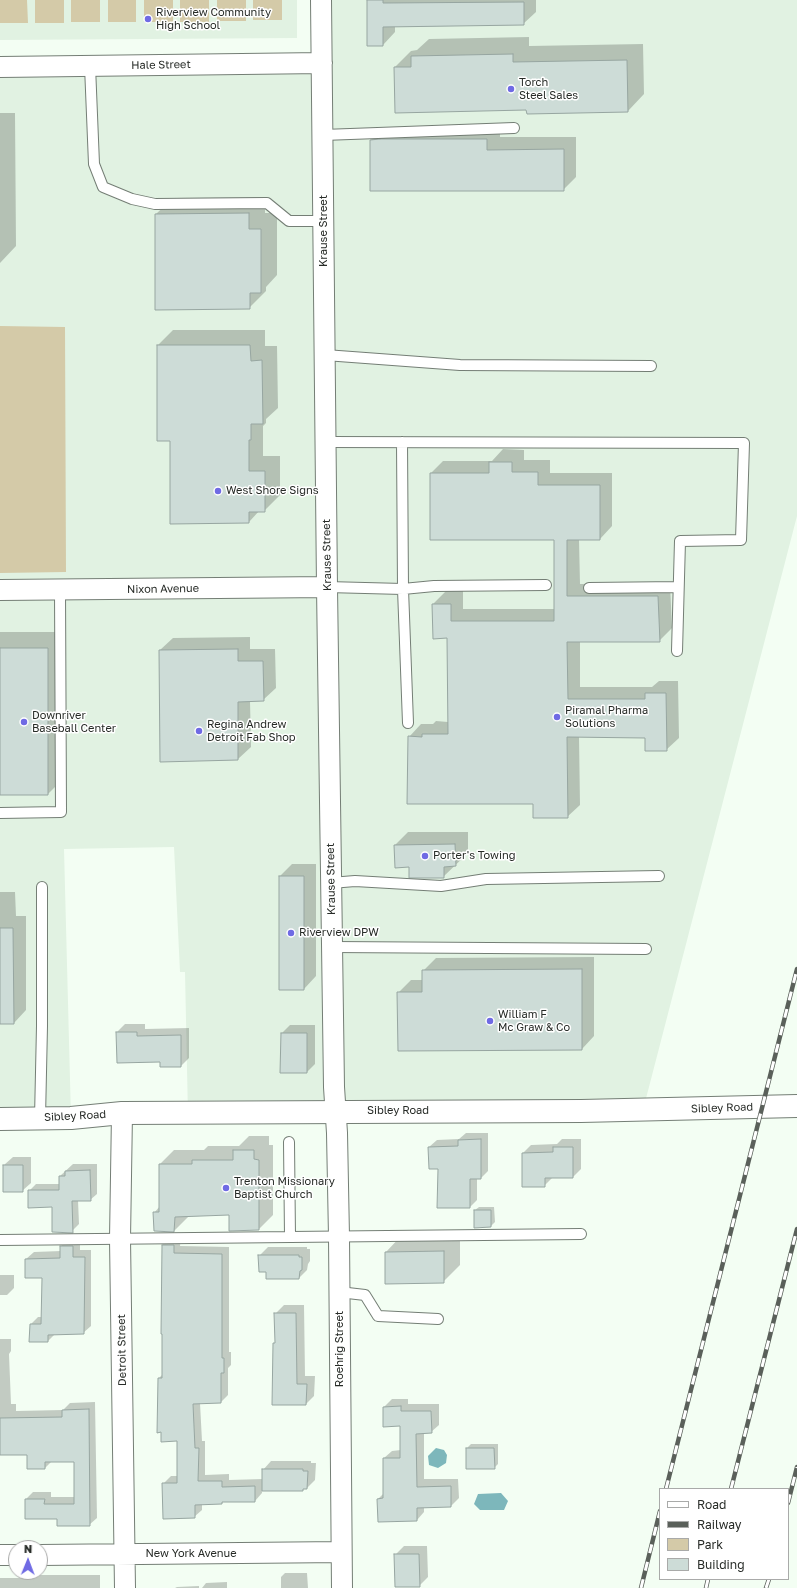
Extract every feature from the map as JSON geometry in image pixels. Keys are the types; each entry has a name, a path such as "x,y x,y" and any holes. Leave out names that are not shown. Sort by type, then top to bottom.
{"main road":[{"name":"Sibley Road","path":"0,1119 71,1118 122,1113 581,1111 797,1106"}],"street":[{"name":"Krause Street","path":"322,0 327,587 334,1111"},
{"name":"Hale Street","path":"0,67 322,63"},
{"name":"Nixon Avenue","path":"0,590 327,587"},
{"name":"Roehrig Street","path":"334,1111 337,1133 339,1237 342,1588"},
{"name":"Detroit Street","path":"122,1113 120,1239 125,1588"},
{"name":"New York Avenue","path":"48,1554 342,1552"}],"lane":[{"path":"90,66 94,164 104,187 132,199 155,204 267,203 289,221 324,221"},
{"path":"324,135 514,128"},
{"path":"325,356 460,365 651,366"},
{"path":"326,442 744,443 741,540 680,541 677,651"},
{"path":"402,442 402,589 408,723"},
{"path":"327,587 402,589 434,586 546,584"},
{"path":"589,588 678,587"},
{"path":"0,813 61,812 60,590"},
{"path":"331,883 355,882 440,886 486,879 659,876"},
{"path":"40,1118 42,1026 42,887"},
{"path":"332,947 646,949"},
{"path":"289,1142 290,1238"},
{"path":"0,1240 581,1234"},
{"path":"339,1292 365,1294 378,1316 438,1319"}],"shaded area":[{"name":"Riverview Community High School","path":"0,0 297,0 297,38 0,40"},
{"path":"321,0 797,0 797,516 643,1110 188,1116 185,972 180,972 174,847 64,849 71,1118 0,1119 0,67 322,63"}],"green space":[{"path":"0,0 27,0 28,23 0,23"},
{"path":"35,0 64,0 64,23 35,23"},
{"path":"71,0 100,0 100,22 71,22"},
{"path":"108,0 136,0 136,22 108,22"},
{"path":"144,0 173,0 173,22 144,22"},
{"path":"180,0 209,0 209,22 180,22"},
{"path":"217,0 246,0 246,21 217,21"},
{"path":"253,0 282,0 282,20 253,20"},
{"path":"0,326 65,327 66,572 0,573"}],"water":[{"path":"436,1448 444,1450 447,1455 446,1463 438,1468 429,1465 428,1456"},
{"path":"501,1493 508,1501 504,1510 480,1510 474,1504 478,1494"}],"building":[{"path":"367,0 383,0 383,3 524,2 524,25 383,27 383,46 367,46"},
{"name":"Torch Steel Sales","path":"513,54 513,62 627,60 628,112 527,114 526,110 395,113 394,67 411,67 411,56"},
{"path":"487,139 487,150 564,149 564,191 370,191 370,140"},
{"path":"249,213 249,229 261,229 261,293 250,293 250,309 155,310 155,214"},
{"path":"157,345 250,345 251,361 262,360 263,424 251,424 251,440 249,440 249,471 265,471 265,512 249,512 249,523 170,524 170,441 157,441"},
{"name":"Piramal Pharma Solutions","path":"489,462 512,462 512,472 538,472 538,485 600,485 600,540 567,540 567,596 658,596 660,642 567,642 568,699 645,699 645,693 666,693 667,751 645,751 645,738 567,737 568,818 533,818 533,804 407,804 408,736 422,737 422,734 448,734 447,638 433,639 432,604 451,604 451,621 554,621 554,540 430,540 430,473 489,473"},
{"name":"Downriver Baseball Center","path":"0,648 48,648 48,795 0,795"},
{"name":"Regina Andrew Detroit Fab Shop","path":"238,649 238,661 263,661 264,701 238,702 238,760 160,762 159,650"},
{"name":"Porter's Towing","path":"455,844 456,866 444,867 444,878 409,878 409,867 395,868 394,845"},
{"name":"Riverview DPW","path":"279,876 304,876 304,990 279,990"},
{"path":"0,928 13,928 14,1024 0,1024"},
{"name":"William F Mc Graw & Co","path":"582,969 582,1050 398,1051 397,992 422,992 422,970"},
{"path":"116,1032 137,1032 137,1036 181,1035 181,1067 160,1067 160,1062 117,1063"},
{"path":"281,1033 307,1033 307,1073 280,1073"},
{"path":"481,1139 481,1179 470,1179 470,1208 437,1208 438,1169 429,1169 428,1147 458,1146 458,1140"},
{"path":"553,1147 573,1147 573,1178 545,1178 545,1187 522,1187 522,1153 553,1152"},
{"name":"Trenton Missionary Baptist Church","path":"233,1150 254,1150 254,1159 259,1160 259,1230 229,1231 229,1215 175,1217 174,1232 154,1231 153,1212 159,1212 159,1164 192,1164 192,1160 233,1160"},
{"path":"3,1165 23,1165 23,1192 3,1192"},
{"path":"90,1170 91,1201 72,1201 73,1233 52,1232 52,1207 28,1208 28,1190 59,1190 59,1176 65,1176 65,1171"},
{"path":"474,1210 491,1210 491,1227 474,1228"},
{"path":"162,1245 174,1245 174,1253 222,1254 222,1358 224,1358 224,1373 221,1373 221,1403 193,1404 195,1448 199,1448 198,1481 222,1481 222,1487 255,1486 255,1502 222,1502 222,1504 195,1505 195,1518 163,1519 162,1483 177,1483 177,1441 161,1442 161,1432 157,1433 158,1378 162,1378"},
{"path":"60,1246 73,1246 73,1257 85,1257 84,1334 48,1335 48,1342 29,1342 30,1324 41,1324 42,1278 25,1278 25,1259 60,1258"},
{"path":"444,1251 444,1283 385,1284 385,1252"},
{"path":"258,1255 299,1255 299,1257 302,1257 302,1270 300,1271 299,1279 266,1279 266,1272 259,1272"},
{"path":"274,1313 296,1313 297,1384 307,1384 306,1405 272,1405 273,1343 275,1343"},
{"path":"401,1406 401,1411 431,1411 432,1433 416,1434 417,1487 451,1486 451,1507 417,1508 417,1521 378,1522 377,1499 383,1498 383,1458 400,1458 400,1426 383,1427 383,1407"},
{"path":"89,1409 90,1526 57,1526 57,1519 25,1519 25,1499 45,1499 44,1504 74,1504 74,1462 45,1462 45,1469 27,1469 27,1455 0,1455 0,1418 62,1417 62,1410"},
{"path":"466,1448 494,1448 495,1469 466,1469"},
{"path":"262,1469 303,1469 303,1471 308,1471 307,1489 303,1489 303,1491 262,1491"},
{"path":"394,1554 419,1554 420,1587 395,1587"}],"railway":[{"path":"666,1488 797,969"},
{"path":"731,1488 797,1229"},
{"path":"789,1499 797,1467"},
{"path":"641,1588 659,1515"},
{"path":"706,1588 708,1580"},
{"path":"766,1588 769,1580"}],"place":[{"name":"Riverview Community High School","path":"148,19"},
{"name":"Torch Steel Sales","path":"511,89"},
{"name":"West Shore Signs","path":"218,491"},
{"name":"Piramal Pharma Solutions","path":"557,717"},
{"name":"Downriver Baseball Center","path":"24,722"},
{"name":"Regina Andrew Detroit Fab Shop","path":"199,731"},
{"name":"Porter's Towing","path":"425,856"},
{"name":"Riverview DPW","path":"291,933"},
{"name":"William F Mc Graw & Co","path":"490,1021"},
{"name":"Trenton Missionary Baptist Church","path":"226,1188"}]}
